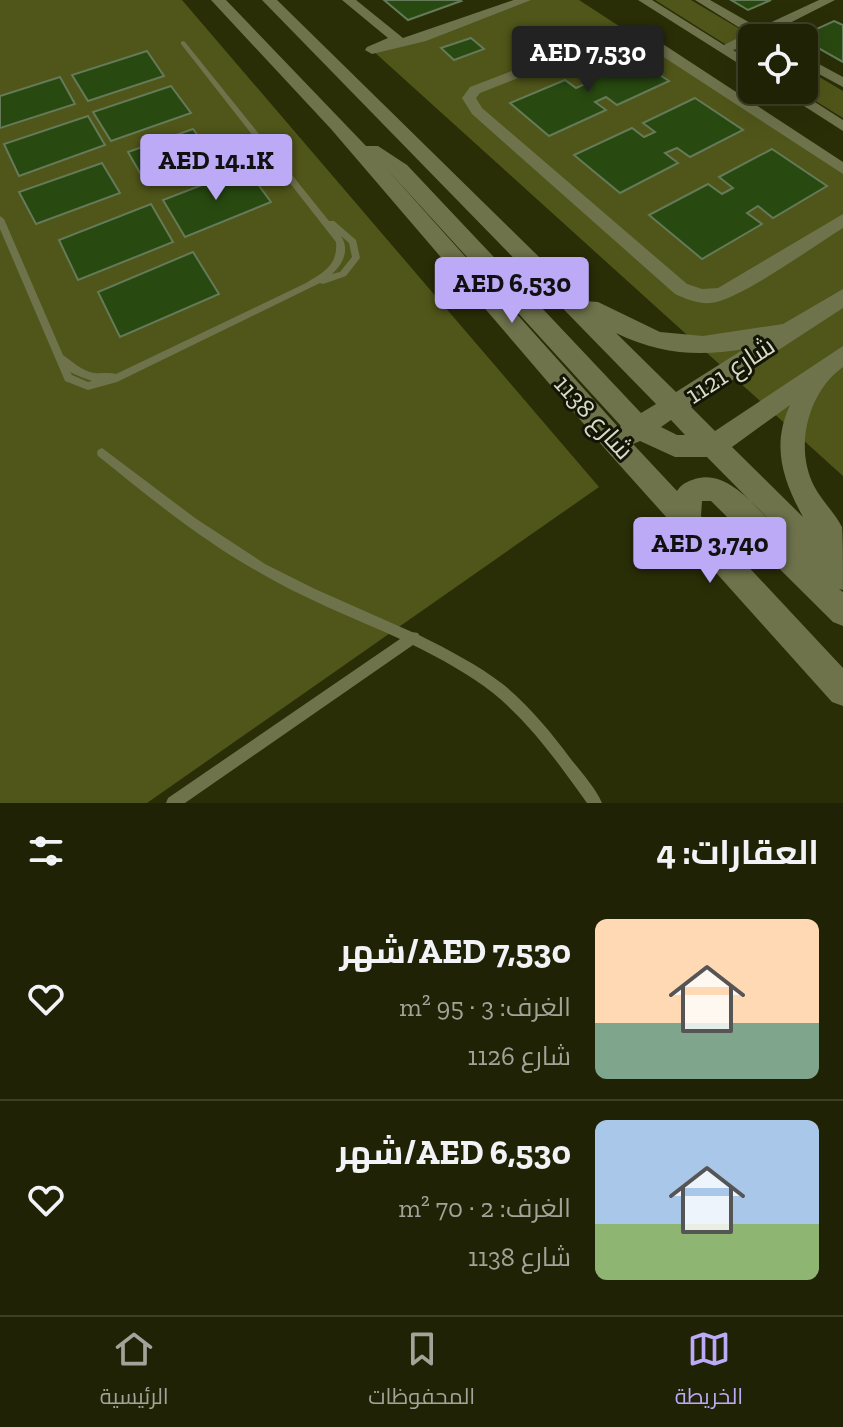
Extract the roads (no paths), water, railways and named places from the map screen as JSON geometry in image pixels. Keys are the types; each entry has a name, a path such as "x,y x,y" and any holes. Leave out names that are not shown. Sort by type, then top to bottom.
{"street":[{"name":"شارع 1138","path":"218,0 337,125 400,169 627,435 687,520 843,691"},
{"path":"269,0 843,576"},
{"path":"348,0 397,39 372,50 421,38 525,0"},
{"path":"644,0 723,50 730,70"},
{"path":"701,0 742,24"},
{"path":"784,24 829,0"},
{"path":"843,169 730,70 625,32 475,90 469,98 477,111 681,289 692,295 709,297 724,293 843,220"},
{"path":"723,50 738,45"},
{"path":"818,68 843,83"},
{"path":"808,104 843,126"},
{"path":"555,286 626,329 671,345 713,346 797,327"},
{"name":"شارع 1121","path":"627,435 843,297"},
{"path":"834,361 794,425 791,459 819,518 843,551"},
{"name":"شارع 1121","path":"713,446 834,361"},
{"path":"627,435 675,446 713,446"},
{"path":"687,520 689,495 696,489 707,487 718,490 843,612"}],"lane":[{"path":"183,43 340,241 341,250 334,268 309,285"},
{"path":"0,219 68,378 76,384 102,385 309,285 343,274 356,258 353,242 318,212"},
{"path":"102,453 233,550 286,581 414,637 484,678 550,740 595,803"},
{"path":"173,803 414,637"}]}
